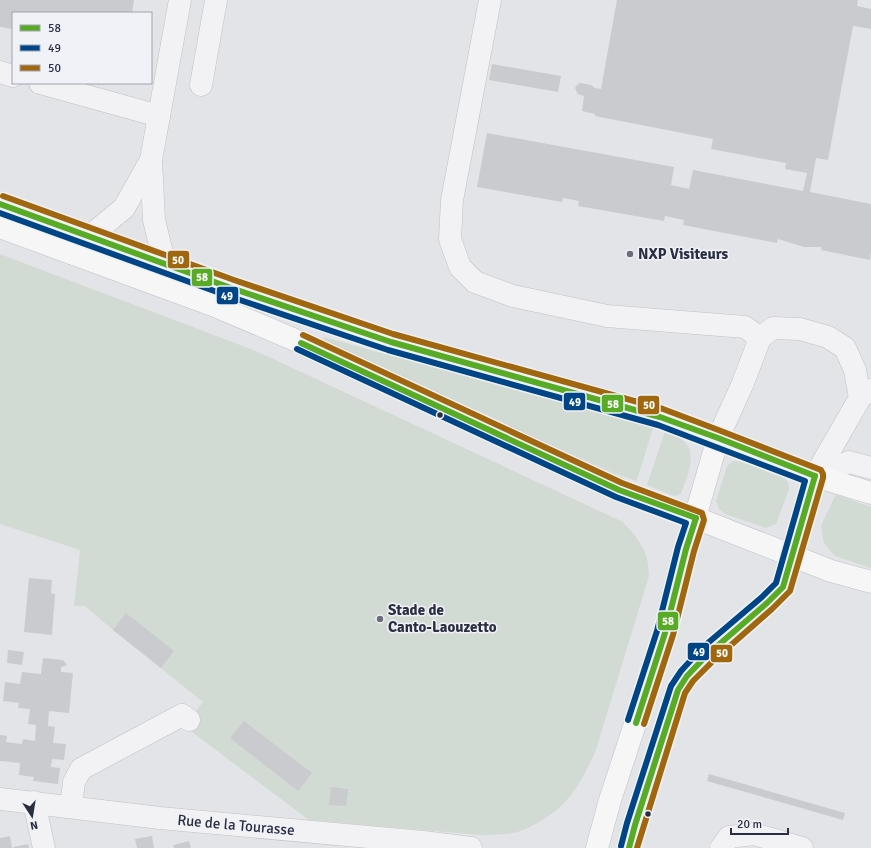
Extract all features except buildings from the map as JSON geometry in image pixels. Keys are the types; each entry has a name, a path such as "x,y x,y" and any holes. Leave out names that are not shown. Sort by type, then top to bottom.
{"main road":[{"path":"0,204 165,265 391,342 660,417 815,476 871,493"},
{"path":"0,226 215,306 328,354 619,490 793,555 831,571 871,582"},
{"path":"596,848 610,800 665,633 686,549 718,438"},
{"path":"628,848 634,825 678,690 687,676 708,654 767,603 783,587 815,476"}],"street":[{"path":"165,265 154,220 151,160 180,0"},
{"path":"202,85 216,0"},
{"path":"490,0 452,200 450,239 460,267 475,282 513,296 607,316 745,327 760,338"},
{"path":"0,72 12,76"},
{"path":"44,84 160,116"},
{"path":"90,236 124,208 151,160"},
{"path":"718,438 743,383 760,338 773,328 800,329 828,337 845,348 865,393 815,476"},
{"path":"815,476 849,462 871,468"},
{"path":"71,806 74,782 81,769 182,715 189,720"},
{"name":"Rue de la Tourasse","path":"0,799 71,806 299,839 423,842 471,848"},
{"path":"34,802 44,848"},
{"path":"721,848 729,837 754,834 802,848"}],"shaded area":[{"path":"0,254 256,351 623,522 642,546 649,567 649,576 595,753 579,784 566,801 550,815 533,826 509,834 501,835 480,835 309,820 184,726 203,702 85,606 74,606 80,550 0,524"},
{"path":"324,337 653,428 637,480 636,481 614,473 323,341"},
{"path":"665,431 673,434 686,443 691,457 689,472 681,494 674,496 647,485"},
{"path":"733,461 743,461 782,475 788,482 789,489 776,524 766,528 725,514 719,509 716,501 727,466"},
{"path":"837,495 871,507 871,568 835,556 824,543 821,526 834,498"}],"transit line":[{"name":"50","path":"3,196 234,280 393,334 663,409 821,470 823,478 790,591 772,609 714,660 693,681 685,693 637,848"},
{"name":"58","path":"0,204 231,288 391,342 660,417 815,476"},
{"name":"49","path":"0,213 228,296 388,350 658,425 805,481 776,583 762,597 702,648 681,671 671,686 621,846"},
{"name":"50","path":"303,335 622,483 702,513 704,520 694,551 673,635 644,724"},
{"name":"58","path":"301,343 619,490 696,518"},
{"name":"49","path":"297,349 616,497 686,523 678,547 657,631 628,720"},
{"name":"58","path":"629,848 678,690 687,676 708,654 767,603 783,587 815,476"},
{"name":"58","path":"636,723 665,633 686,549 696,518"}],"place":[{"name":"NXP Visiteurs","path":"630,254"},
{"name":"Stade de Canto-Laouzetto","path":"380,619"}]}
